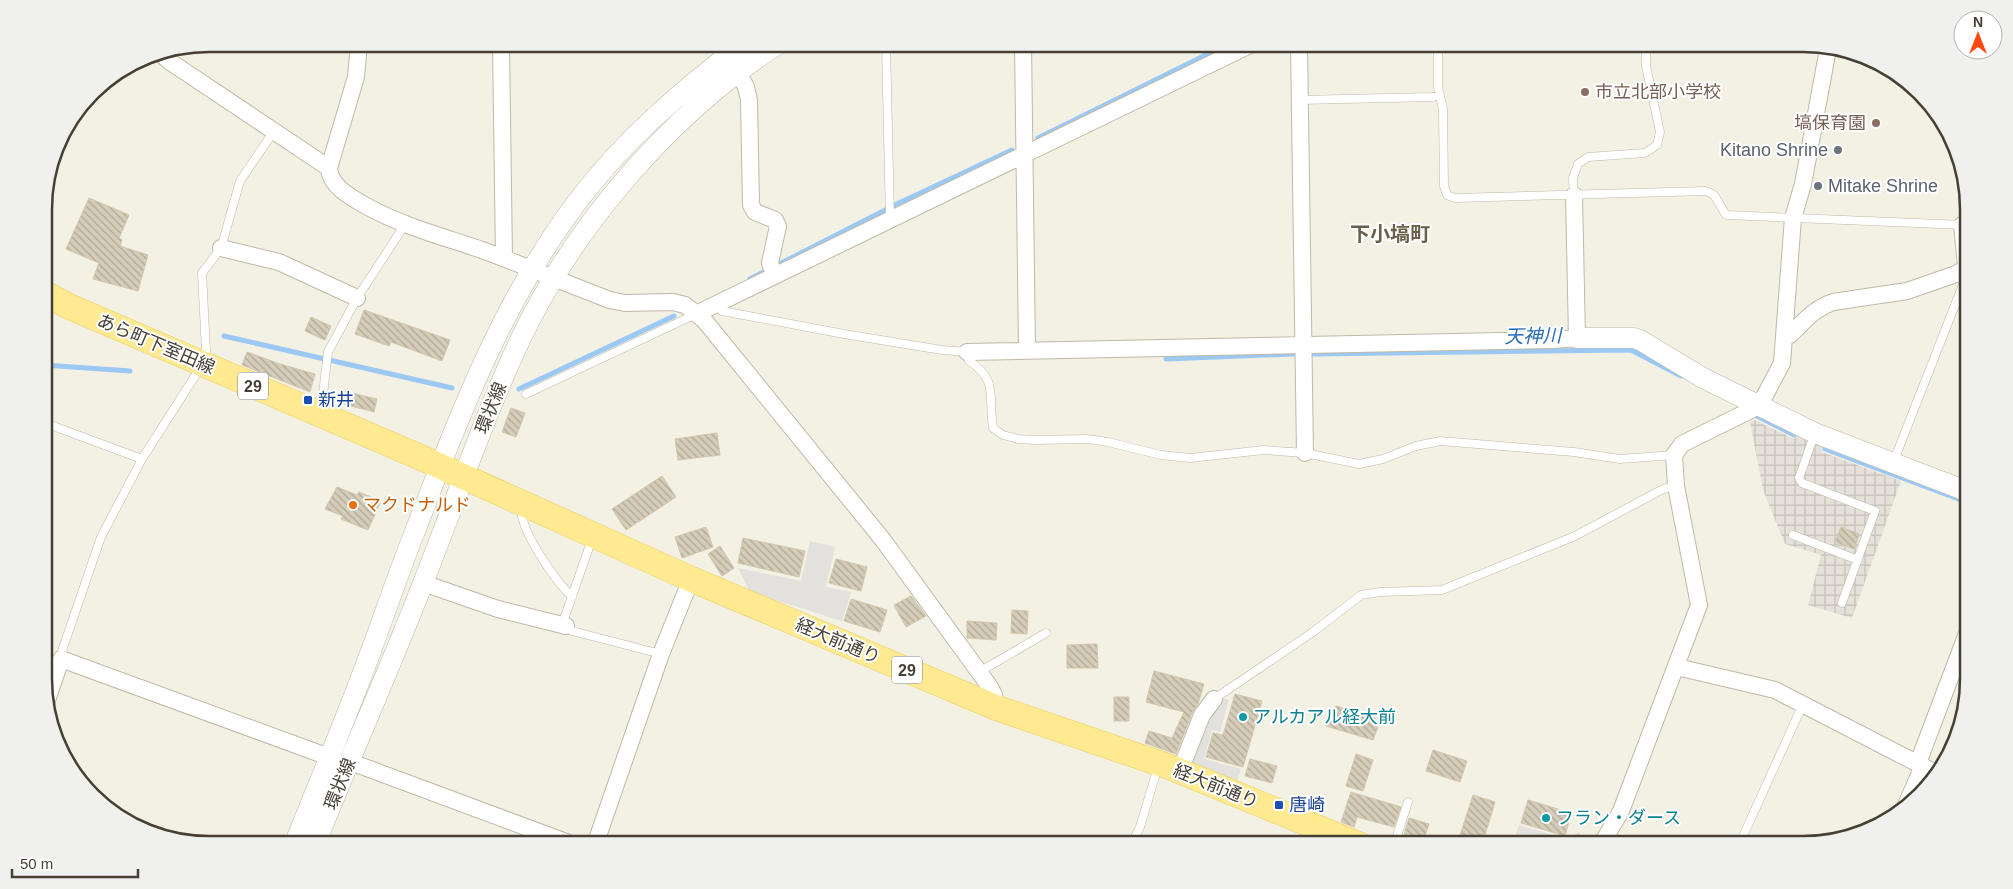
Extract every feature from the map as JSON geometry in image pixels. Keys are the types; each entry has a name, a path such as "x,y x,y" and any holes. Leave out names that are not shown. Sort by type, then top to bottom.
{"main road":[{"name":"あら町下室田線","path":"53,298 462,476"},
{"name":"経大前通り","path":"462,476 691,579 997,708 1170,767 1338,836"}],"street":[{"path":"1023,52 1027,350"},
{"path":"696,314 1235,52"},
{"path":"1299,52 1305,454"},
{"path":"358,53 356,77 329,168 332,180 346,193 368,207 406,223 504,258 554,279 610,300 625,303 673,302 685,305 704,320 883,540 980,672 994,695 997,708"},
{"path":"501,53 504,258"},
{"name":"環状線","path":"298,836 360,680 440,466 482,363 531,270 578,202 604,170 674,99 732,53"},
{"name":"環状線","path":"318,836 423,583 462,476 516,350 554,279 596,216 621,186 683,120 738,72 766,53"},
{"path":"1606,836 1621,811 1699,605 1676,486 1674,455 1682,444 1751,410 1764,398 1782,363 1793,218 1803,184 1827,55"},
{"path":"166,59 329,168"},
{"path":"738,72 746,87 749,100 751,205 756,212 775,220 778,226 770,263 774,275"},
{"path":"1574,195 1577,338"},
{"path":"220,248 279,262 357,298"},
{"path":"1785,336 1790,335 1815,310 1824,305 1907,290 1960,271"},
{"path":"967,352 1577,338 1640,340 1704,378 1815,433 1960,489"},
{"path":"598,836 660,654 691,579"},
{"path":"423,583 498,608 564,625"},
{"path":"52,684 61,659 329,757"},
{"path":"1912,793 1925,767 1960,661"},
{"path":"1677,667 1775,690 1925,767"},
{"path":"1170,767 1214,699"},
{"path":"348,761 550,836"}],"lane":[{"path":"1438,52 1439,95 1443,109 1444,186 1447,195 1455,198 1706,192 1714,195 1726,215 1960,225"},
{"path":"1574,195 1573,178 1578,164 1588,158 1645,153 1657,145 1660,132 1646,66 1646,52"},
{"path":"886,53 890,220"},
{"path":"1300,100 1433,97 1439,95"},
{"path":"61,659 63,648 101,537 142,458 202,364 206,351 202,273 220,248 240,181 274,131"},
{"path":"318,414 322,402 328,352 357,298 406,223"},
{"path":"1893,463 1960,292"},
{"path":"716,304 722,310 844,334 942,350 967,352 969,361 985,373 990,383 993,428 1003,435 1035,440 1087,439 1161,455 1190,458 1264,450 1305,454 1359,464 1416,446 1446,441 1574,452 1620,459 1674,455"},
{"path":"526,394 696,314"},
{"path":"53,426 142,458"},
{"path":"1815,433 1799,478 1802,483 1875,511 1842,604"},
{"path":"1214,699 1313,632 1361,595 1380,592 1442,590 1575,536 1663,489 1676,486"},
{"path":"522,503 521,516 528,534 562,587 572,597"},
{"path":"593,535 564,625 572,631 660,654"},
{"path":"1793,535 1858,560"},
{"path":"980,672 1046,633"},
{"path":"1744,836 1803,704"},
{"path":"1136,836 1170,767"},
{"path":"1397,836 1408,802"}],"shaded area":[{"path":"1755,420 1794,439 1796,433 1824,446 1822,452 1901,481 1852,618 1808,605 1821,555 1785,544 1763,490 1750,422"},
{"path":"810,541 835,547 826,587 851,592 842,621 750,592 738,568 801,581"},
{"path":"1223,698 1229,700 1220,732 1212,730 1204,759 1241,769 1236,785 1189,764 1205,719"},
{"path":"1519,825 1556,836 1516,836"},
{"path":"1579,832 1581,836 1572,836"}],"building":[{"path":"89,198 129,215 119,238 122,240 120,246 148,255 138,291 93,279 99,263 66,249"},
{"path":"364,310 450,340 442,361 391,342 389,346 355,334"},
{"path":"311,317 331,326 325,340 305,331"},
{"path":"247,352 315,374 310,392 242,365"},
{"path":"343,391 377,399 374,412 340,403"},
{"path":"511,408 525,413 516,437 502,432"},
{"path":"717,433 720,455 678,460 675,439"},
{"path":"662,476 676,497 626,530 612,509"},
{"name":"マクドナルド","path":"337,487 357,495 359,492 381,501 368,530 341,519 343,516 325,509"},
{"path":"706,527 713,547 682,558 675,537"},
{"path":"1841,527 1859,534 1854,549 1835,542"},
{"path":"743,538 805,551 799,577 738,563"},
{"path":"720,546 734,568 722,576 708,554"},
{"path":"836,559 867,567 861,591 829,583"},
{"path":"911,596 926,616 906,627 894,605"},
{"path":"851,599 887,610 880,632 844,621"},
{"path":"1012,610 1028,611 1027,634 1011,633"},
{"path":"967,621 997,623 996,640 967,638"},
{"path":"1097,644 1098,668 1067,668 1067,645"},
{"path":"1154,671 1204,684 1198,704 1193,711 1176,754 1145,743 1149,731 1172,738 1184,712 1146,702"},
{"name":"アルカアル経大前","path":"1235,694 1262,701 1243,767 1206,757 1213,733 1223,735"},
{"path":"1114,697 1129,697 1129,721 1114,721"},
{"path":"1336,706 1375,718 1373,726 1378,727 1373,740 1326,726 1330,713 1333,714"},
{"path":"1433,750 1467,761 1460,782 1426,771"},
{"path":"1356,754 1373,760 1363,791 1346,786"},
{"path":"1250,759 1277,766 1272,783 1245,776"},
{"path":"1351,792 1401,807 1394,827 1357,817 1354,827 1341,822"},
{"path":"1473,795 1495,802 1485,836 1460,836"},
{"name":"フラン・ダース","path":"1528,800 1571,813 1565,836 1521,823"},
{"path":"1409,818 1429,824 1425,836 1404,836"}],"waterway":[{"path":"1038,138 1211,52"},
{"path":"750,279 899,203 1012,150"},
{"path":"519,389 674,316"},
{"path":"224,336 452,388"},
{"name":"天神川","path":"1313,354 1631,350 1681,376"},
{"name":"天神川","path":"1166,359 1294,354"},
{"path":"53,366 130,371"},
{"name":"天神川","path":"1757,416 1794,435"},
{"name":"天神川","path":"1825,449 1960,500"}],"place":[{"name":"市立北部小学校","path":"1585,92"},
{"name":"塙保育園","path":"1876,123"},
{"name":"Kitano Shrine","path":"1838,150"},
{"name":"Mitake Shrine","path":"1818,186"},
{"name":"新井","path":"308,400"},
{"name":"マクドナルド","path":"353,505"},
{"name":"アルカアル経大前","path":"1243,717"},
{"name":"唐崎","path":"1279,805"},
{"name":"フラン・ダース","path":"1546,818"}],"district":[{"name":"下小塙町","path":"1390,234"}]}
